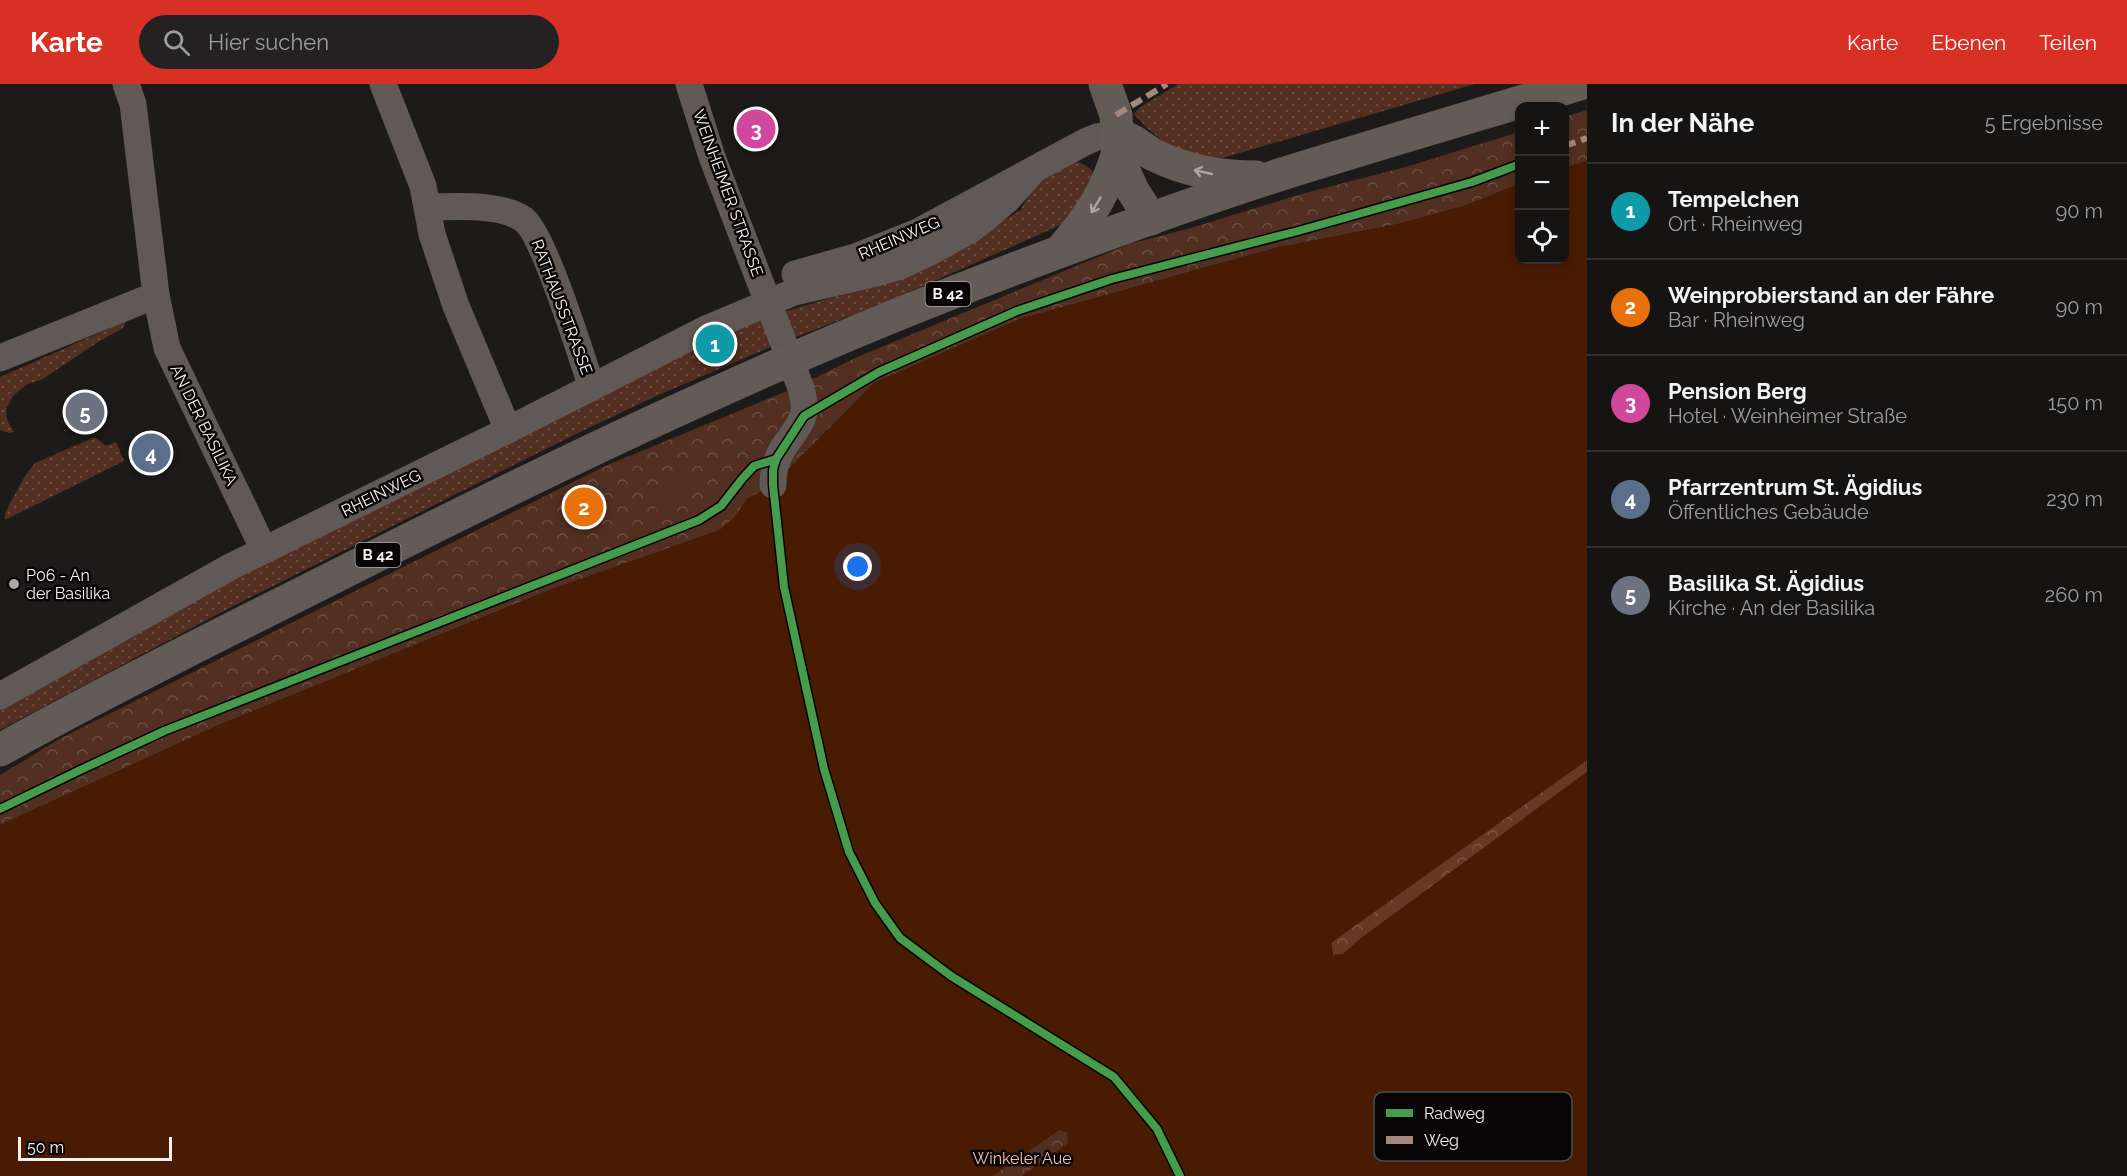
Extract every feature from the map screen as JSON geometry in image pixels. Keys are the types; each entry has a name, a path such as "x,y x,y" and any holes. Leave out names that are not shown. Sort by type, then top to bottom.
{"main road":[{"path":"1105,84 1127,146 1155,172 1156,185 1151,219"},
{"name":"B 42","path":"0,750 104,693 501,493 622,435 838,339 1058,252 1151,219 1282,174 1580,84"},
{"path":"1127,146 1211,174 1258,177 1282,174"},
{"path":"1058,252 1076,233 1102,195 1127,146"}],"street":[{"name":"AN DER BASILIKA","path":"126,84 133,104 156,296 167,348 264,550"},
{"path":"383,84 423,186 432,234 456,306 508,430"},
{"name":"WEINHEIMER STRASSE","path":"689,84 712,156 804,401 804,416 776,459 772,485"},
{"name":"RHEINWEG","path":"0,696 164,603 264,550 706,329 794,292 900,266 930,252 970,230 987,217 1007,200 1035,168 1097,137 1127,146"},
{"name":"RATHAUSSTRASSE","path":"428,207 464,206 489,209 517,216 531,226 546,257 592,388"},
{"path":"0,358 156,296"}],"green space":[{"path":"1178,84 1475,84 1223,158 1195,155 1173,147 1153,134 1134,114 1139,108"},
{"path":"1587,110 1587,161 1569,167 1569,156 1569,115"},
{"path":"1515,133 1515,186 1467,205 1398,224 1275,248 1020,319 874,383 773,485 747,499 734,518 720,530 547,591 219,725 0,825 0,775 61,738 605,466 792,389 855,358 1129,244 1191,228 1298,195 1409,166"},
{"path":"1077,162 1090,168 1096,181 1063,224 889,301 775,345 654,397 576,434 235,605 0,730 0,709 223,584 712,333 844,294 970,241 1021,210 1030,194 1052,173"},
{"path":"126,321 123,328 43,379 26,385 13,396 6,414 14,432 0,430 0,377"},
{"path":"95,437 106,446 116,442 124,461 5,520 9,505 35,463"},
{"path":"684,468 698,488 660,515 646,495"},
{"path":"1587,760 1587,772 1360,939 1343,954 1333,955 1331,942"},
{"name":"Winkeler Aue","path":"1056,1111 1079,1135 1027,1176 970,1176"}],"shaded area":[{"path":"1587,161 1587,760 1331,943 1333,955 1343,954 1360,939 1587,772 1587,1176 1022,1176 1068,1143 1067,1132 1059,1130 993,1176 0,1176 0,825 219,725 547,591 720,530 734,518 747,499 773,485 874,383 1020,319 1275,248 1398,224 1467,205 1515,186 1515,264 1569,264 1569,167"}],"ferry route":[{"path":"774,498 784,587 824,769 849,852 875,903 900,938 951,976 1114,1077 1157,1129 1180,1176"}],"marked path":[{"path":"1116,115 1167,84"},
{"path":"1569,144 1587,138"}],"cycle path":[{"path":"1180,1176 1157,1129 1114,1077 951,976 900,938 875,903 849,852 824,769 784,587 773,485 776,459 804,416 879,372 1017,311 1112,279 1298,231 1472,182 1515,166"},
{"path":"0,809 164,731 699,520 721,506 754,466 776,459"}],"place":[{"name":"Pension Berg","path":"756,129"},
{"name":"Tempelchen","path":"715,344"},
{"name":"Basilika St. Ägidius","path":"85,412"},
{"name":"Pfarrzentrum St. Ägidius","path":"151,453"},
{"name":"Weinprobierstand an der Fähre","path":"584,507"},
{"name":"P06 - An der Basilika","path":"14,584"}]}
